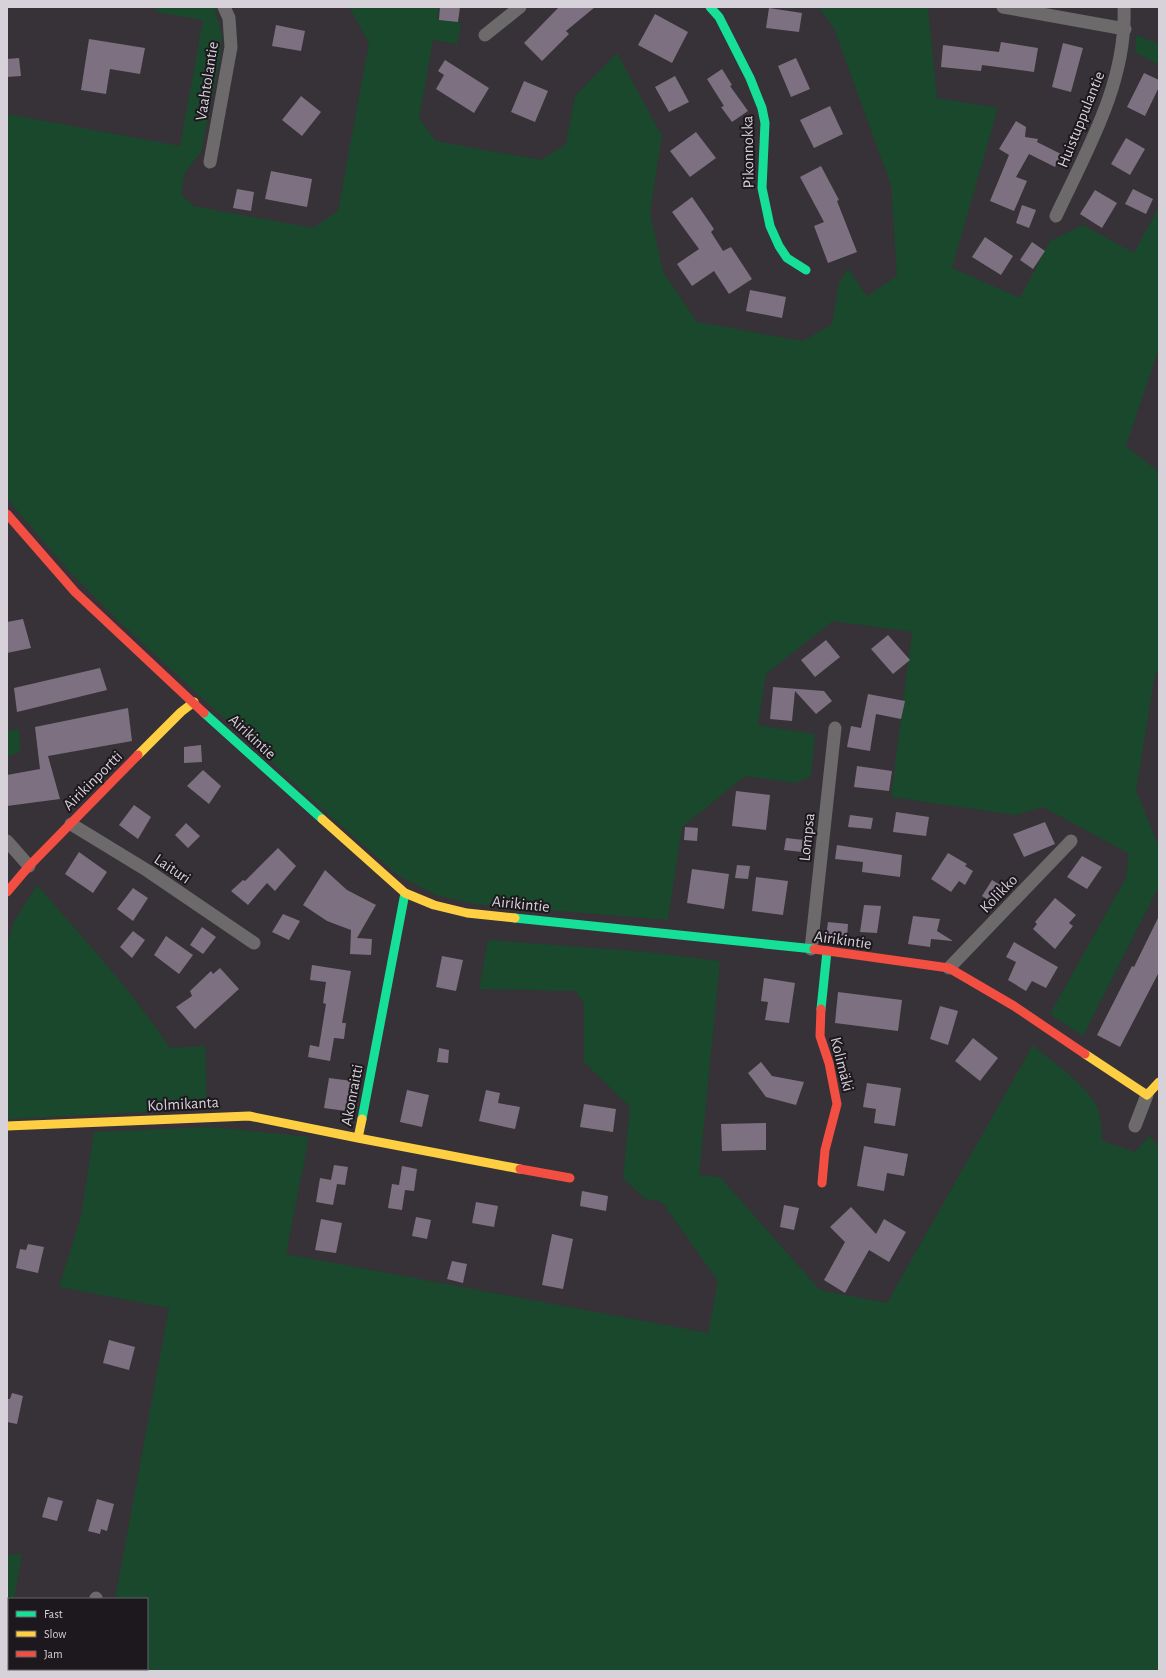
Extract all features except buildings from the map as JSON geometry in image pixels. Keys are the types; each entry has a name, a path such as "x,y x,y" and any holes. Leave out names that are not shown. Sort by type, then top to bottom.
{"street":[{"name":"Vaahtolantie","path":"210,162 231,47 229,18 224,7"},
{"path":"485,35 520,7"},
{"name":"Pikonnokka","path":"710,7 719,18 750,78 762,108 765,123 762,188 770,226 779,246 787,258 806,270"},
{"path":"1003,7 1125,29"},
{"name":"Huistuppulantie","path":"1056,216 1103,115 1120,64 1125,29 1124,7"},
{"name":"Airikintie","path":"7,514 75,592 249,754 405,893 434,906 467,913 810,949 949,968 1014,1006 1126,1083 1148,1095"},
{"name":"Airikinportti","path":"7,892 14,882 70,824 182,712 194,702"},
{"name":"Lompsa","path":"810,949 835,728"},
{"name":"Laituri","path":"70,824 148,871 254,943"},
{"path":"7,841 29,866"},
{"name":"Kolikko","path":"949,968 1071,841"},
{"name":"Akonraitti","path":"405,893 358,1138 570,1178"},
{"name":"Kolimäki","path":"822,1183 825,1150 837,1104 829,1063 820,1036 820,1017 827,951"},
{"path":"1135,1126 1148,1095 1159,1082"},
{"name":"Kolmikanta","path":"7,1126 249,1116 358,1138"}],"green space":[{"path":"157,7 214,7 222,34 220,59 201,152 185,173 181,194 193,206 313,228 338,211 369,43 349,7 439,7 437,19 461,23 457,44 433,40 419,118 436,141 541,160 566,144 575,96 617,53 662,136 650,212 663,272 697,322 803,341 832,324 839,283 848,268 867,296 897,276 891,185 833,26 818,7 928,7 937,98 998,108 952,268 1020,298 1050,241 1083,225 1134,253 1159,207 1159,348 1126,446 1159,472 1159,671 1155,674 1136,791 1159,847 1159,886 1083,1036 1050,1014 1127,876 1128,853 1043,807 1015,815 891,797 912,632 833,621 766,674 758,725 815,734 811,776 796,783 745,776 682,827 668,920 474,904 436,895 399,876 330,816 124,626 69,571 7,499 7,114 180,146 203,20 156,12"},
{"path":"1136,35 1159,44 1159,65 1135,52"},
{"path":"19,729 20,752 7,757 7,731"},
{"path":"37,885 123,985 170,1048 205,1046 207,1109 7,1119 7,945 14,922"},
{"path":"488,940 648,952 720,961 699,1175 720,1177 820,1290 887,1303 1033,1045 1082,1087 1097,1106 1101,1120 1102,1141 1135,1152 1149,1136 1159,1146 1159,1671 102,1671 148,1670 148,1598 115,1598 169,1308 59,1287 81,1216 94,1132 212,1127 309,1137 286,1254 708,1333 718,1281 662,1202 645,1199 623,1178 630,1107 584,1062 584,1003 575,991 479,989"},
{"path":"22,1554 14,1598 8,1598 7,1638 7,1555"}],"traffic: fast":[{"path":"710,7 719,17 750,78 762,108 765,123 762,188 770,226 779,246 787,258 806,270"},
{"path":"204,713 322,819"},
{"path":"362,1119 405,893"},
{"path":"515,918 814,949"},
{"path":"821,1009 827,951"}],"traffic: slow":[{"path":"138,755 181,712 194,702"},
{"path":"322,819 405,893 434,905 467,913 515,918"},
{"path":"1085,1054 1147,1095 1159,1082"},
{"path":"7,1126 249,1116 358,1138"},
{"path":"362,1119 358,1138 520,1169"}],"traffic: jam":[{"path":"7,514 75,592 204,713"},
{"path":"7,892 29,866 138,755"},
{"path":"814,949 949,968 1014,1006 1085,1054"},
{"path":"821,1009 820,1036 829,1063 837,1104 825,1150 822,1183"},
{"path":"520,1169 570,1178"}]}
